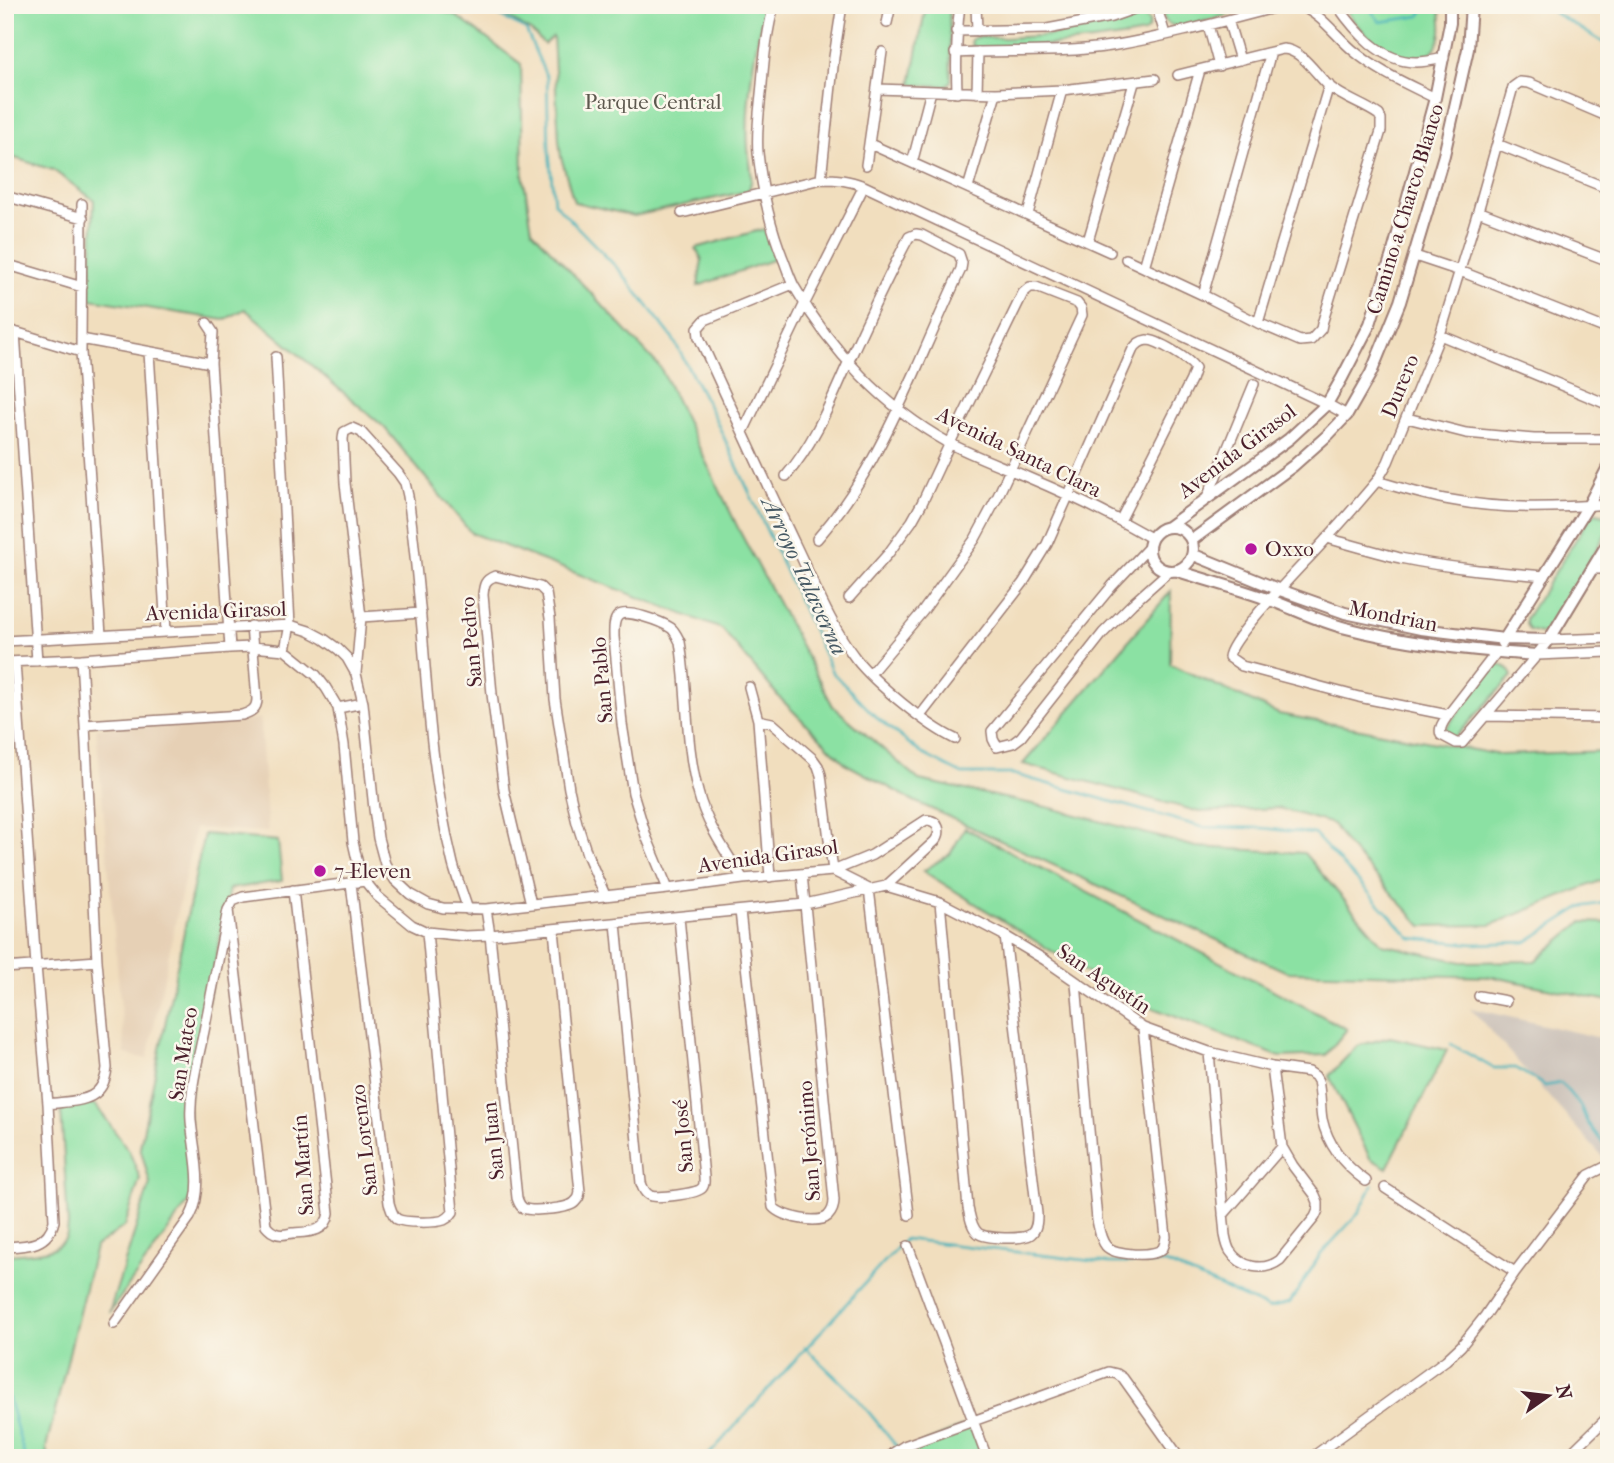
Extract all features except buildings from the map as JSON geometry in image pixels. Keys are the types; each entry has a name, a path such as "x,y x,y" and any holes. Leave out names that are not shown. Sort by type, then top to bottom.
{"street":[{"name":"Avenida Santa Clara","path":"774,5 764,50 757,121 758,152 774,235 793,284 805,303 848,362 898,409 950,443 1121,521 1150,543"},
{"path":"821,179 842,5"},
{"path":"887,23 891,5"},
{"path":"957,93 955,53 960,5"},
{"path":"976,5 977,31"},
{"path":"956,31 1047,29 1111,17 1145,5"},
{"path":"1156,5 1165,34"},
{"path":"955,53 1060,51 1111,46 1285,5"},
{"path":"1297,5 1322,19 1371,64 1435,98"},
{"path":"1337,5 1358,32 1375,48 1392,57 1417,62 1444,58"},
{"name":"Camino a Charco Blanco","path":"1327,404 1370,324 1394,248 1435,98 1450,23 1450,5"},
{"name":"Camino a Charco Blanco","path":"1347,415 1371,373 1400,302 1415,256 1444,155 1468,49 1471,5"},
{"path":"1228,20 1240,60"},
{"path":"1208,24 1219,66"},
{"path":"1126,259 1258,323 1300,341 1311,340 1321,329 1381,131 1379,115 1346,98 1293,51 1283,49 1178,75"},
{"path":"866,164 882,52"},
{"path":"976,93 978,52"},
{"path":"1203,295 1271,52"},
{"path":"1144,267 1200,70"},
{"path":"877,89 996,93 1062,90 1155,79"},
{"name":"Durero","path":"1448,715 1318,687 1242,666 1229,657 1230,649 1270,600 1377,481 1388,462 1440,335 1513,87 1520,82 1529,83 1609,117"},
{"path":"1088,241 1134,83"},
{"path":"1258,323 1329,85"},
{"path":"1028,214 1062,90"},
{"path":"912,163 931,91"},
{"path":"968,188 996,93"},
{"path":"870,144 1110,251"},
{"path":"1497,144 1609,189"},
{"path":"1422,149 1444,155"},
{"path":"682,213 821,179 841,179 864,186 1347,415"},
{"path":"743,432 864,186"},
{"path":"5,196 83,218"},
{"path":"82,204 81,352 101,635"},
{"path":"1478,211 1609,261"},
{"path":"786,476 814,437 909,237 922,235 959,254 961,269 878,450 846,504 817,539"},
{"path":"1415,256 1609,330"},
{"path":"5,264 82,286"},
{"path":"793,284 709,318 700,324 699,338 831,617 856,659 936,729 955,738"},
{"path":"849,598 888,554 912,521 1026,289 1035,287 1077,303 1082,315 987,518 962,559 923,611 870,674"},
{"path":"207,323 213,332 211,363 230,648"},
{"path":"37,661 10,331 81,352"},
{"path":"1440,335 1609,405"},
{"path":"81,339 211,363"},
{"path":"920,716 1033,568 1047,544 1133,349 1144,340 1151,340 1187,359 1195,368 1121,521"},
{"path":"149,352 166,631"},
{"path":"276,357 290,625 285,650"},
{"path":"1207,498 1254,384"},
{"name":"Avenida Girasol","path":"1168,527 1289,439 1327,404"},
{"name":"Avenida Girasol","path":"1192,540 1293,466 1347,415"},
{"path":"1407,418 1466,433 1534,439 1609,439"},
{"path":"356,674 361,617 342,439 344,432 352,428 361,432 405,483 421,613 429,719 443,815 453,865 468,909"},
{"path":"1609,465 1588,506 1496,653 1441,726 1441,735 1458,744 1462,743 1549,640 1609,541"},
{"path":"1377,481 1451,500 1519,507 1609,504"},
{"path":"1161,529 1182,529 1192,540 1194,555 1190,562 1173,571 1132,604 1103,633 1030,727 1013,743 997,747 992,732 1161,529"},
{"path":"1327,538 1399,557 1454,567 1545,576"},
{"path":"1150,543 1152,561 1156,566 1173,571"},
{"name":"Mondrian","path":"1194,555 1345,613 1421,629 1504,639 1609,638"},
{"path":"1593,569 1609,569"},
{"name":"Mondrian","path":"1173,571 1270,600 1343,628 1386,637 1496,653 1537,655 1609,652"},
{"name":"San Pedro","path":"531,904 504,790 492,694 483,595 485,582 495,576 540,587 546,593 555,699 569,789 587,854 605,895"},
{"path":"361,617 421,613"},
{"name":"San Pablo","path":"668,889 646,836 633,793 622,724 614,623 618,616 625,613 664,624 674,630 680,642 698,795 716,835 743,879"},
{"name":"Avenida Girasol","path":"5,641 290,625 317,635 338,649 356,674 363,703 378,838 385,864 395,880 410,894 428,904 443,908 486,909 833,871 872,855 926,820 936,823 939,835 886,886 805,904 490,935 465,936 427,932 412,925 394,911 365,881 353,842 338,708 316,675 285,650 230,648 10,662"},
{"path":"85,725 242,715 254,709 257,699 251,626"},
{"path":"47,1104 87,1099 95,1095 102,1088 107,1068 97,961 80,659"},
{"path":"5,1247 27,1246 46,1237 54,1221 47,1104 10,662"},
{"path":"749,687 758,720 770,877"},
{"path":"338,708 363,703"},
{"path":"1485,716 1609,718"},
{"path":"758,720 772,723 818,766 833,871 869,889 909,1215"},
{"name":"San Jerónimo","path":"740,911 773,1207 776,1212 787,1216 820,1219 831,1212 834,1200 802,874"},
{"path":"228,910 233,901 243,897 365,881"},
{"name":"San Lorenzo","path":"351,883 389,1203 393,1214 399,1220 407,1221 441,1221 449,1218 453,1212 427,932"},
{"name":"San Agustín","path":"886,886 940,902 1005,936 1045,960 1143,1028 1209,1052 1272,1067 1309,1072 1315,1076 1320,1091 1322,1119 1328,1137 1338,1156 1366,1181"},
{"name":"San Martín","path":"228,910 266,1226 278,1235 316,1231 324,1227 329,1213 292,890"},
{"path":"940,902 968,1208 975,1231 990,1238 1026,1237 1032,1234 1036,1227 1037,1214 1005,936"},
{"name":"San Juan","path":"486,909 517,1198 525,1209 534,1210 568,1207 579,1198 580,1192 554,930"},
{"name":"San Mateo","path":"114,1324 190,1217 196,1200 197,1174 191,1104 228,910"},
{"name":"San José","path":"616,923 643,1191 656,1196 692,1193 701,1190 705,1177 679,917"},
{"path":"5,968 97,961"},
{"path":"1076,983 1097,1220 1105,1245 1113,1252 1123,1254 1155,1253 1162,1250 1165,1244 1143,1028"},
{"path":"1479,996 1506,1001"},
{"path":"1209,1052 1225,1235 1229,1249 1236,1258 1245,1265 1262,1267 1273,1265 1280,1260 1318,1210 1315,1195 1282,1147 1272,1067"},
{"path":"1223,1215 1282,1147"},
{"path":"1311,1458 1446,1360 1461,1346 1589,1175 1609,1165"},
{"path":"1385,1188 1515,1272"},
{"path":"908,1246 986,1458"},
{"path":"888,1457 904,1446 1109,1372 1123,1378 1180,1458"},
{"path":"1566,1458 1609,1416"}],"shaded area":[{"path":"260,719 268,832 195,828 147,1059 125,1054 96,728"},
{"path":"1470,1008 1609,1040 1609,1160 1606,1161"}],"green space":[{"path":"5,5 421,5 455,15 521,64 523,174 532,230 660,367 740,532 833,706 919,780 1051,808 1196,847 1304,853 1382,944 1462,962 1535,961 1582,922 1609,923 1609,1001 1494,977 1287,972 914,801 846,764 779,697 722,629 471,533 384,427 245,309 224,320 90,299 94,200 53,170 5,155"},
{"name":"Parque Central","path":"488,5 765,5 749,95 747,131 751,176 748,191 634,216 574,202 561,157 553,37 544,44 532,32"},
{"path":"926,5 949,5 951,81 947,86 911,85"},
{"path":"1166,5 1264,5 1181,26 1172,25 1165,20"},
{"path":"1342,5 1440,5 1440,39 1427,55 1409,57 1400,54 1365,33"},
{"path":"1140,15 1149,22 1147,30 1123,37 1061,44 977,48 972,46 971,40 976,37 1054,35"},
{"path":"764,229 775,259 698,286 702,260 696,248"},
{"path":"1597,513 1609,520 1609,528 1549,630 1543,634 1529,630 1526,618 1592,514"},
{"path":"1171,591 1170,664 1279,714 1501,755 1609,751 1609,879 1491,925 1422,926 1346,844 1333,824 1278,808 1200,812 1023,764"},
{"path":"1499,664 1508,668 1512,676 1455,737 1450,737 1446,728 1494,666"},
{"path":"965,828 1347,1029 1326,1055 1280,1057 1127,998 923,871 950,854"},
{"path":"204,834 278,841 282,881 229,889 188,1104 195,1193 109,1313 150,1183 140,1147"},
{"path":"1390,1037 1447,1050 1387,1168 1370,1158 1329,1076 1357,1046"},
{"path":"95,1104 129,1151 140,1178 125,1226 95,1247 46,1448 48,1458 8,1458 5,1451 5,1255 48,1250 62,1243 66,1237 68,1225 61,1109"},
{"path":"970,1423 983,1458 895,1458 898,1454"}],"waterway":[{"name":"Arroyo Talaverna","path":"479,5 526,30 547,78 554,203 621,272 672,337 715,418 832,672 877,718 921,753 962,774 1013,774 1202,827 1262,828 1314,834 1411,938 1474,944 1526,942 1581,907 1609,902"},
{"path":"1367,5 1380,22 1420,16 1424,5"},
{"path":"1542,5 1609,46"},
{"path":"1451,1044 1493,1068 1516,1068 1545,1086 1561,1083 1581,1107 1587,1122 1609,1151"},
{"path":"706,1458 905,1239 1109,1263 1166,1263 1268,1308 1290,1303 1320,1255 1358,1214 1373,1185"},
{"path":"805,1347 855,1396 897,1447"},
{"path":"5,1385 25,1458"},
{"path":"902,1452 907,1458"}],"place":[{"name":"Oxxo","path":"1251,549"},
{"name":"7-Eleven","path":"320,871"}]}
